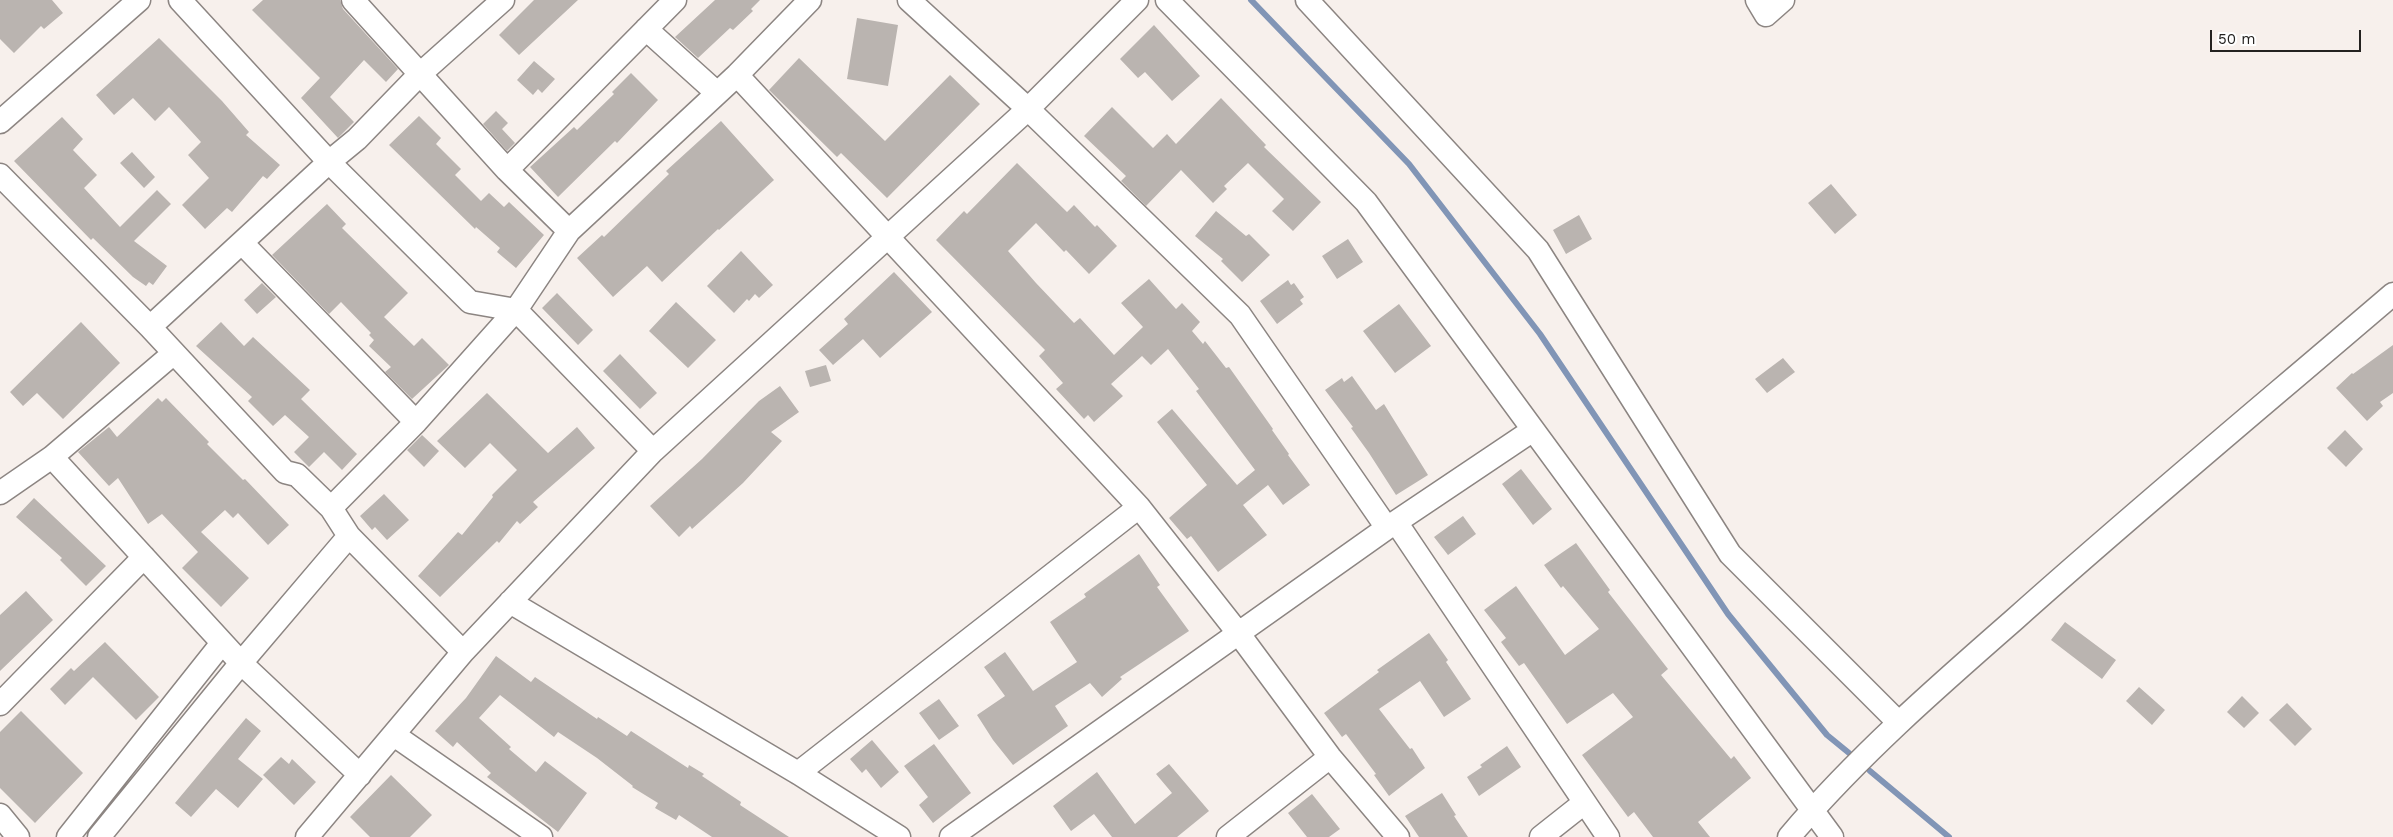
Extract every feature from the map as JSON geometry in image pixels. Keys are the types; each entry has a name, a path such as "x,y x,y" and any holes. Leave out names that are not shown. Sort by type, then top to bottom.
{"street":[{"path":"0,122 139,0"},
{"path":"180,0 329,162 470,302 516,310 653,451"},
{"path":"353,0 507,170 569,231"},
{"path":"150,328 329,162 357,139 419,75 502,0"},
{"path":"507,170 675,0"},
{"path":"331,508 416,422 516,310 569,231 718,93 810,0"},
{"path":"909,0 1028,109 1240,315 1391,525 1608,837"},
{"path":"307,837 463,652 653,451 890,237 1028,109 1137,0"},
{"path":"1167,0 1366,202 1811,811 1832,837"},
{"path":"1307,0 1538,250 1730,554 1898,723"},
{"path":"1757,0 1766,15 1783,0"},
{"path":"646,29 718,93"},
{"path":"736,75 890,237 1139,507 1240,634 1330,757 1398,837"},
{"path":"0,175 150,328 286,472 298,475 331,508 349,536 463,652"},
{"path":"242,243 416,422"},
{"path":"1788,837 1811,811 1898,723 2055,583 2393,294"},
{"path":"0,493 52,457 174,353"},
{"path":"951,837 1240,634 1391,525 1533,430"},
{"path":"52,457 240,663 360,775"},
{"path":"798,773 1139,507"},
{"path":"99,837 240,663 349,536"},
{"path":"0,704 144,557"},
{"path":"510,602 798,773 899,837"},
{"path":"68,837 222,643"},
{"path":"394,735 541,837"},
{"path":"1228,837 1330,757"},
{"path":"1540,837 1584,803"},
{"path":"0,816 18,837"}],"building":[{"path":"0,0 52,0 63,13 44,29 41,26 14,53 0,39"},
{"path":"263,0 340,0 343,9 398,69 386,82 364,60 330,97 354,122 338,138 301,98 320,78 252,10"},
{"path":"534,0 578,0 519,55 499,35"},
{"path":"715,0 760,0 751,9 753,11 733,30 730,28 698,58 675,37"},
{"path":"857,18 898,25 888,86 847,79"},
{"path":"1154,25 1200,76 1172,101 1145,72 1138,78 1120,59"},
{"path":"159,38 222,101 249,132 246,135 280,165 267,179 263,176 232,212 227,208 205,229 182,205 209,178 188,155 201,142 169,107 155,121 133,98 114,115 96,95"},
{"path":"799,58 885,141 950,75 980,104 887,198 841,153 837,157 769,90"},
{"path":"534,61 555,79 542,93 538,89 533,95 517,80"},
{"path":"631,73 658,100 617,143 615,141 558,197 530,167 574,127 577,130 614,94 612,92"},
{"path":"1221,98 1266,145 1264,147 1321,202 1293,231 1272,211 1284,199 1248,163 1224,186 1227,189 1213,203 1181,170 1146,206 1121,181 1126,176 1084,136 1112,107 1153,148 1167,134 1176,144"},
{"path":"496,111 508,123 502,129 515,143 507,151 483,124"},
{"path":"419,116 441,138 436,144 461,169 455,175 481,201 489,193 504,207 509,202 544,235 516,268 497,252 500,248 476,227 475,229 389,145"},
{"path":"62,117 83,139 73,150 97,175 84,188 120,227 157,190 171,204 134,241 167,266 153,285 149,282 146,286 133,277 93,238 91,240 14,161"},
{"path":"721,121 774,180 662,282 647,266 613,297 577,258 602,235 604,237 669,174 666,171"},
{"path":"132,152 155,177 144,188 120,163"},
{"path":"1017,163 1067,212 1074,205 1117,246 1089,274 1036,223 1008,251 1036,283 1074,323 1080,318 1114,355 1143,327 1121,303 1149,279 1176,309 1182,303 1200,322 1192,331 1203,344 1205,341 1226,368 1229,367 1310,485 1283,505 1268,485 1243,505 1267,535 1218,572 1191,536 1187,539 1169,518 1207,485 1157,422 1172,409 1237,485 1255,470 1196,391 1199,389 1168,349 1151,365 1142,356 1111,384 1123,396 1094,422 1088,415 1084,419 1056,389 1063,383 1039,356 1045,350 936,240 964,211 967,214"},
{"path":"1831,184 1857,215 1835,234 1808,203"},
{"path":"327,204 346,224 342,228 408,293 384,317 414,346 422,338 449,365 412,399 385,372 391,367 369,346 374,340 369,335 371,333 341,302 329,314 272,255"},
{"path":"1216,211 1246,236 1249,234 1270,255 1242,282 1221,261 1223,259 1195,236"},
{"path":"1579,215 1592,239 1566,254 1553,230"},
{"path":"1348,239 1363,262 1337,279 1322,256"},
{"path":"741,251 773,285 759,298 755,294 749,301 747,299 734,313 707,286"},
{"path":"894,272 932,312 880,358 863,339 833,365 819,350 848,324 844,319"},
{"path":"1288,280 1291,285 1294,283 1304,297 1300,300 1303,304 1277,324 1260,301"},
{"path":"262,283 276,297 257,314 244,300"},
{"path":"557,293 593,330 578,345 542,308"},
{"path":"676,302 716,340 688,368 649,331"},
{"path":"1399,304 1431,346 1395,373 1363,331"},
{"path":"81,322 120,363 63,419 37,393 23,406 10,392"},
{"path":"221,322 244,346 253,337 310,390 301,399 357,454 342,470 324,452 309,467 294,452 309,437 285,415 273,426 248,401 252,397 196,346"},
{"path":"2393,345 2393,393 2380,402 2383,406 2367,421 2336,388 2352,373"},
{"path":"620,354 657,393 640,409 603,371"},
{"path":"1783,358 1795,372 1767,393 1755,379"},
{"path":"826,365 831,381 810,387 805,371"},
{"path":"1352,376 1376,410 1384,404 1428,475 1396,495 1351,428 1353,427 1325,390 1342,378 1344,382"},
{"path":"780,386 799,412 771,432 782,441 743,483 692,529 690,526 679,537 650,506 702,459 759,401"},
{"path":"487,393 548,453 577,427 595,448 533,502 538,507 520,524 517,521 499,543 497,541 440,597 418,576 458,532 462,535 493,497 492,495 517,470 490,443 465,468 437,441"},
{"path":"158,398 162,402 166,398 209,442 207,444 243,480 245,479 289,525 268,545 238,513 233,518 225,510 201,532 249,578 221,607 182,568 198,552 162,514 148,524 118,478 109,486 78,452 109,427 117,437"},
{"path":"2345,430 2363,449 2346,467 2327,448"},
{"path":"422,435 439,451 424,467 407,450"},
{"path":"1521,469 1552,509 1533,525 1502,484"},
{"path":"384,494 409,520 387,540 375,527 372,530 360,516"},
{"path":"34,498 106,566 86,586 60,560 62,558 16,517"},
{"path":"1463,516 1476,534 1448,555 1434,537"},
{"path":"1576,543 1610,590 1608,592 1668,669 1661,675 1731,759 1734,756 1751,778 1698,822 1710,837 1653,837 1634,812 1628,817 1582,755 1633,717 1613,693 1567,724 1524,663 1519,666 1501,642 1506,638 1484,610 1516,586 1565,655 1599,629 1563,586 1561,588 1544,565"},
{"path":"1139,554 1160,585 1157,587 1189,631 1120,677 1122,679 1102,697 1090,683 1055,706 1068,726 1013,765 993,740 977,715 1005,696 984,667 1005,652 1033,691 1077,662 1050,622 1086,597 1084,594"},
{"path":"26,591 53,620 0,671 0,615"},
{"path":"2065,622 2116,660 2102,679 2051,640"},
{"path":"1429,633 1448,660 1446,662 1471,699 1444,717 1420,681 1379,709 1410,749 1412,748 1425,768 1389,796 1374,775 1376,774 1346,734 1342,737 1324,713 1379,672 1377,670"},
{"path":"105,642 159,697 136,720 93,677 65,705 50,689 71,668 74,671"},
{"path":"496,656 531,682 535,677 597,719 598,717 627,736 631,731 688,768 689,765 704,774 702,776 741,802 740,805 789,837 712,837 679,815 676,820 655,808 658,803 632,787 597,758 558,732 554,737 500,695 479,718 511,747 509,749 536,772 545,761 587,793 558,832 487,777 491,773 457,742 453,747 435,731 466,698"},
{"path":"2139,687 2165,710 2152,725 2126,701"},
{"path":"2242,696 2259,713 2244,728 2227,712"},
{"path":"939,699 959,726 939,740 919,713"},
{"path":"2287,703 2312,729 2295,746 2269,720"},
{"path":"21,711 83,773 35,823 0,788 0,732"},
{"path":"246,718 261,731 238,759 263,779 238,808 216,789 191,817 175,803"},
{"path":"872,740 899,772 881,788 866,769 862,773 850,759"},
{"path":"934,744 971,793 933,823 919,805 928,797 904,766"},
{"path":"1507,746 1521,767 1479,796 1467,777 1482,767 1480,765"},
{"path":"281,757 289,764 292,759 316,782 294,805 263,775"},
{"path":"1169,764 1209,811 1177,837 1112,837 1094,814 1071,831 1053,806 1097,772 1135,824 1172,793 1156,774"},
{"path":"391,775 432,815 410,837 370,837 350,817"},
{"path":"1442,793 1468,837 1419,837 1405,816"},
{"path":"1312,794 1340,829 1329,837 1307,837 1288,813"}],"waterway":[{"path":"1251,0 1409,164 1540,334 1728,614 1827,735 1849,753"},
{"path":"1870,771 1949,837"}]}
